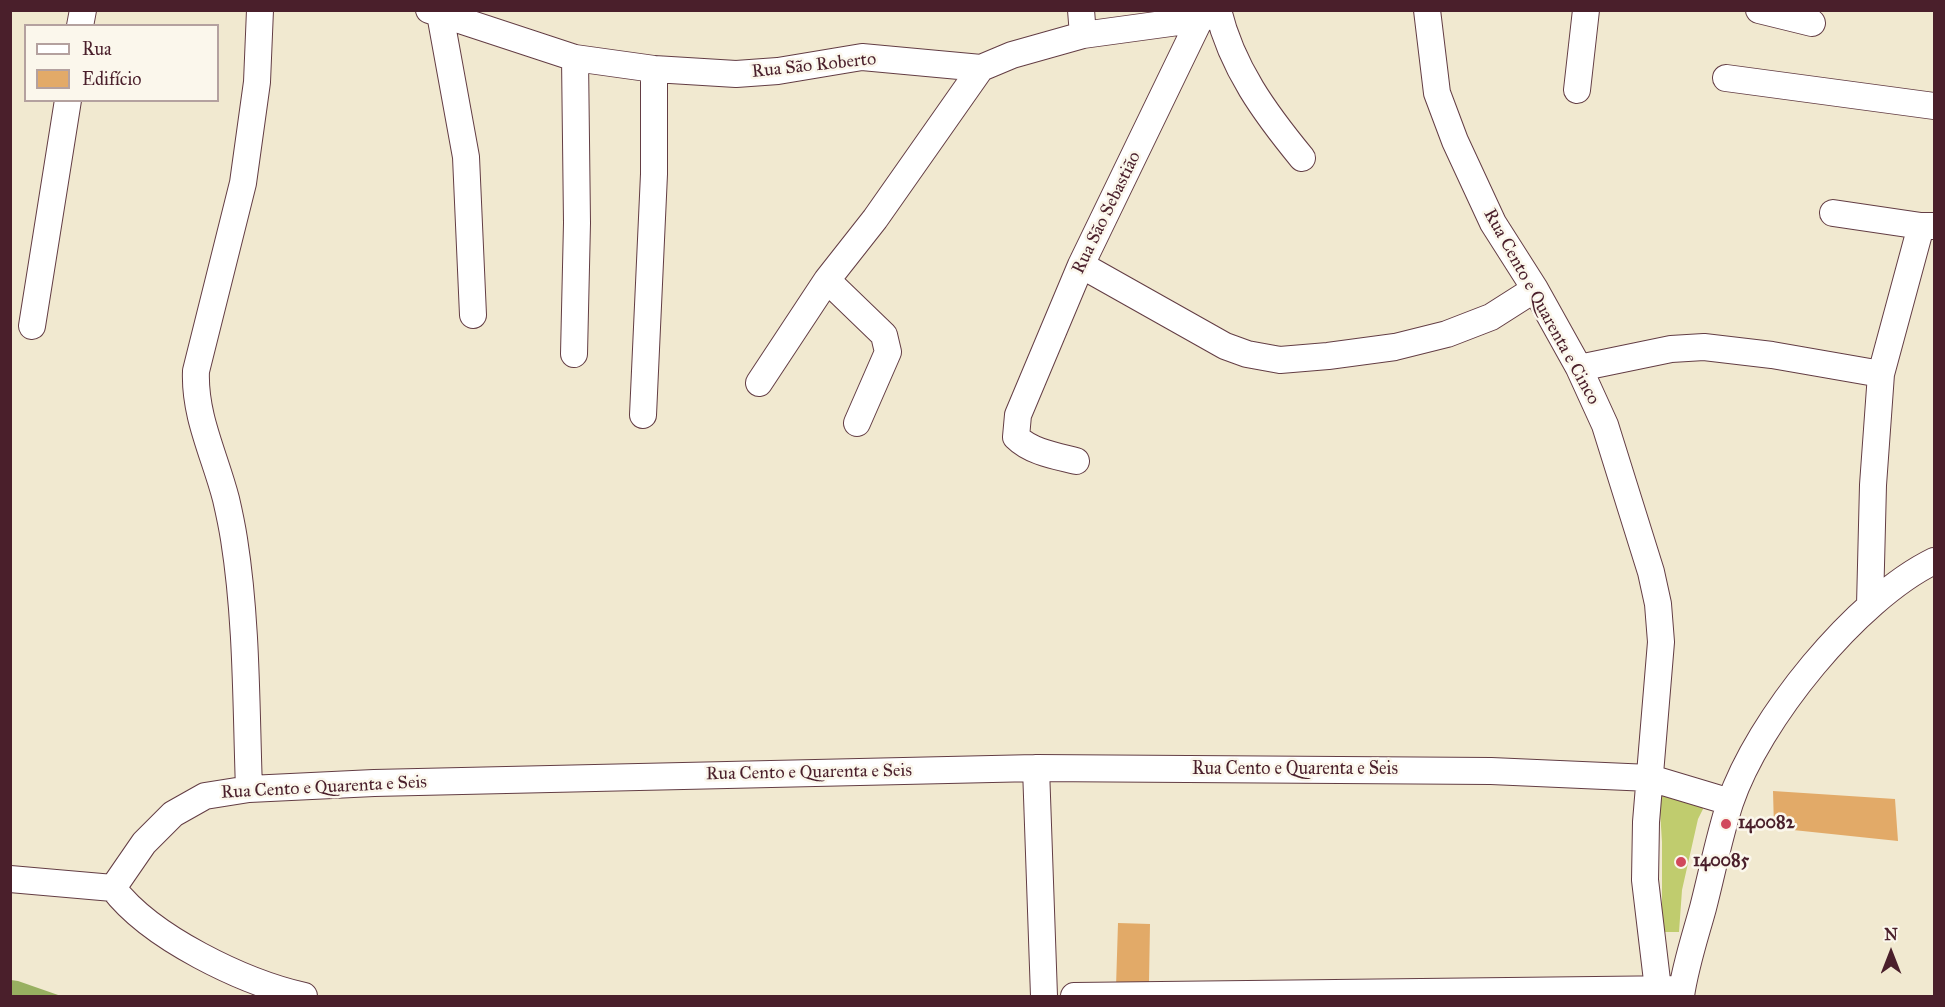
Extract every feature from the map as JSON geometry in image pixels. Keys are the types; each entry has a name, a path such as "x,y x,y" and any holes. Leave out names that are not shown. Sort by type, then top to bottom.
{"street":[{"path":"249,789 240,582 226,500 197,406 195,389 196,371 246,162 257,82 260,10"},
{"name":"Rua Cento e Quarenta e Cinco","path":"1427,10 1437,93 1455,141 1493,223 1535,289 1579,368 1605,424 1651,572 1658,604 1661,642 1646,822 1645,880 1670,993"},
{"path":"1577,90 1587,10"},
{"path":"1759,10 1812,23"},
{"path":"435,12 466,157 473,315"},
{"name":"Rua São Roberto","path":"435,12 576,58 654,69 736,74 778,71 862,57 981,68 1082,23 1212,15"},
{"path":"1212,15 1236,64 1264,110 1302,158"},
{"name":"Rua São Sebastião","path":"1076,461 1023,444 1016,437 1018,415 1081,265 1212,15"},
{"path":"574,354 577,223 576,58"},
{"path":"759,383 827,280 875,219 981,68"},
{"path":"643,415 654,174 654,69"},
{"path":"1726,78 1935,106"},
{"path":"32,326 68,102"},
{"path":"1833,213 1928,226 1881,374 1873,485 1870,605"},
{"path":"1081,265 1225,346 1247,354 1280,360 1395,347 1448,334 1491,318 1535,289"},
{"path":"827,280 884,335 887,343 888,352 857,423"},
{"path":"1579,368 1671,349 1704,347 1772,355 1881,374"},
{"path":"1074,996 1670,993 1730,802 1754,750 1786,700 1826,650 1870,605 1913,571 1935,561"},
{"path":"1036,768 1044,996"},
{"name":"Rua Cento e Quarenta e Seis","path":"113,888 144,843 173,814 205,796 249,789 374,783 1036,768 1491,771 1650,778 1730,802"},
{"path":"10,879 113,888 125,903 149,924 195,951 249,979 277,990 304,996"}],"green space":[{"path":"1659,795 1704,807 1698,819 1682,890 1679,932 1662,932 1662,842"},
{"path":"11,980 18,981 61,996 11,996"}],"building":[{"path":"1773,791 1895,799 1898,841 1774,828"},
{"path":"1118,923 1150,924 1149,982 1116,987"}],"place":[{"name":"140082","path":"1726,824"},
{"name":"140085","path":"1681,862"}]}
